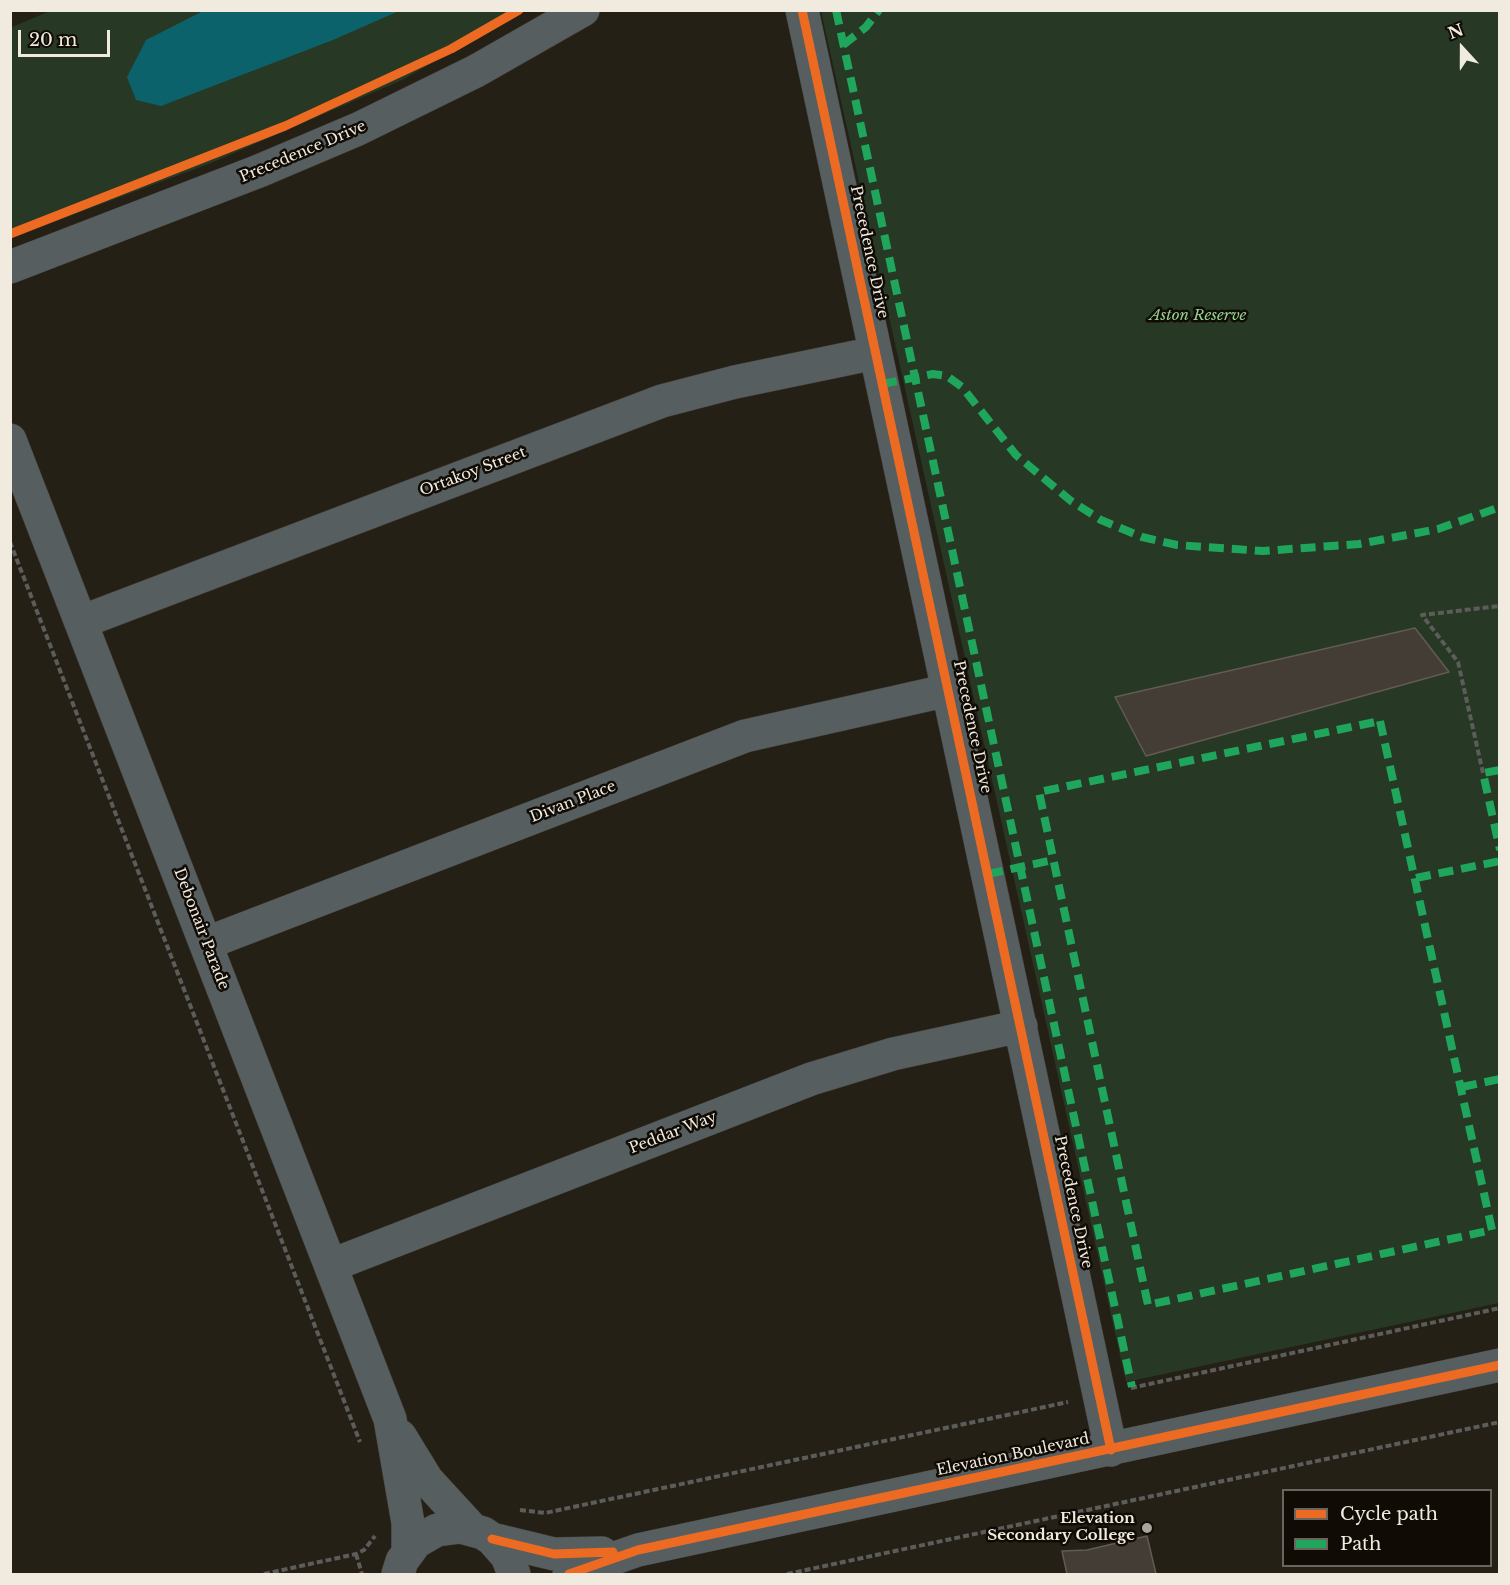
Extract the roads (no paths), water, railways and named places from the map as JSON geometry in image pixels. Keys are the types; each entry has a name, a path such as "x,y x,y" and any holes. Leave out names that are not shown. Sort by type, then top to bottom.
{"street":[{"name":"Precedence Drive","path":"10,267 259,171 358,129 476,70 583,10"},
{"name":"Precedence Drive","path":"802,10 1110,1450"},
{"name":"Ortakoy Street","path":"81,622 662,401 735,382 875,353"},
{"name":"Debonair Parade","path":"10,440 390,1419 427,1480 507,1556 514,1575"},
{"name":"Divan Place","path":"207,943 745,736 949,690"},
{"name":"Peddar Way","path":"332,1265 811,1079 893,1054 1021,1026"},
{"name":"Elevation Boulevard","path":"569,1575 638,1550 1500,1365"},
{"name":"Debonair Parade","path":"390,1419 408,1523 399,1568"},
{"name":"Elevation Boulevard","path":"399,1568 416,1542 437,1530 461,1527 554,1554 638,1550"}],"water":[{"path":"203,11 399,11 333,40 161,106 136,100 127,77 146,40"}],"place":[{"name":"Elevation Secondary College","path":"1147,1528"}],"park label":[{"name":"Aston Reserve","path":"1198,316"}]}
